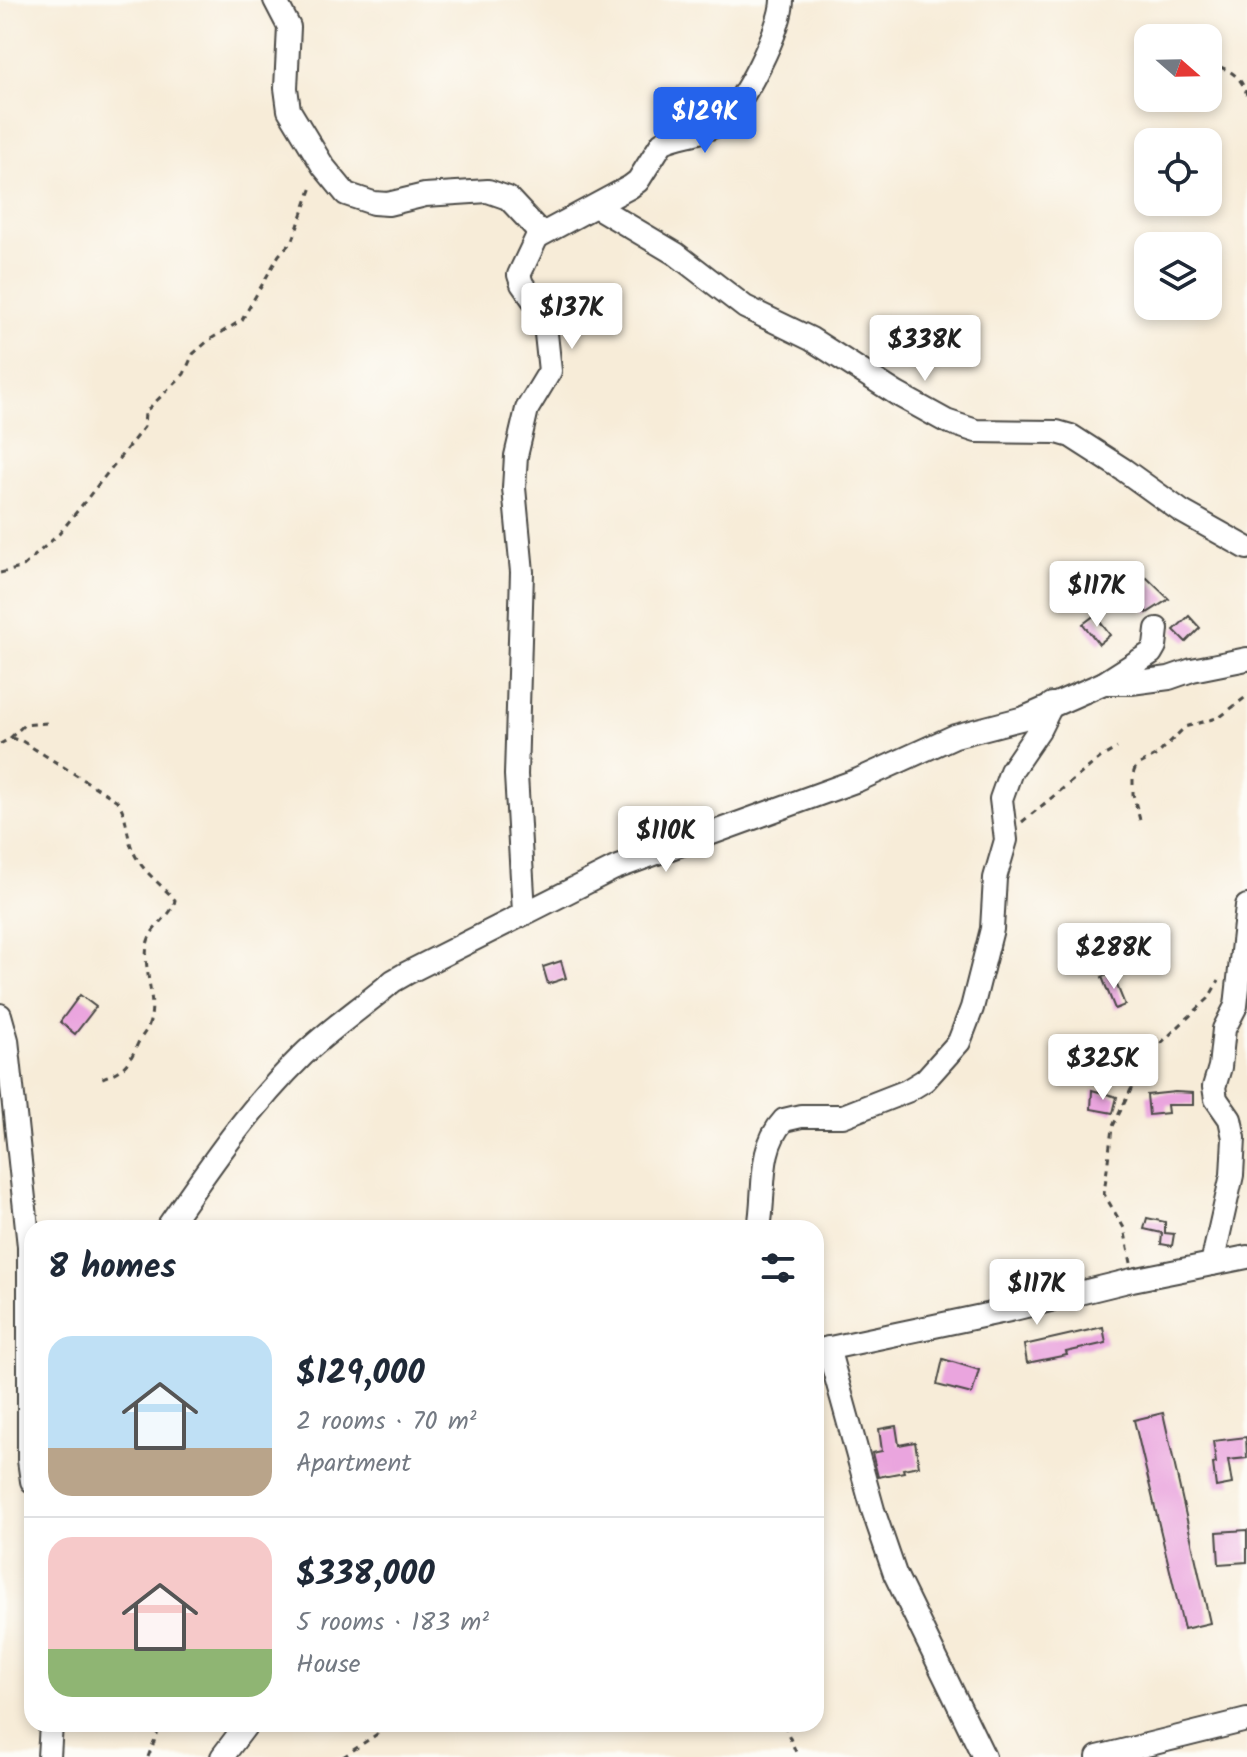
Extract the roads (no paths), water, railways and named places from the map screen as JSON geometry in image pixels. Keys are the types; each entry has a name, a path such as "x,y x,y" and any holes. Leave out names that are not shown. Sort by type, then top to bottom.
{"street":[{"path":"275,0 289,27 286,88 289,110 323,166 346,194 373,203 388,204 449,193 488,191 508,198 535,225 537,237 519,275 544,315 550,371 527,409 516,456 514,488 522,572 516,775 524,912"},
{"path":"537,237 597,207 638,181 662,143 668,139 694,135 722,121 767,52 782,10 782,0"},
{"path":"597,207 676,254 745,307 811,339 946,421 976,431 1057,432 1071,436 1163,499 1247,548"},
{"path":"173,1220 239,1125 306,1052 393,981 524,912 636,860 858,780 955,736 1015,722 1104,683 1151,653 1157,629"},
{"path":"1104,683 1169,678 1247,659"},
{"path":"760,1220 766,1151 769,1140 784,1120 801,1116 843,1116 907,1091 925,1080 959,1042 972,1008 989,941 995,878 1006,840 1001,799 1011,771 1039,730 1052,704"},
{"path":"1212,1264 1232,1175 1234,1138 1230,1119 1216,1099 1214,1087 1221,1061 1224,1029 1236,1006 1247,906"},
{"path":"0,1015 7,1040 26,1220"},
{"path":"824,1350 1247,1257"},
{"path":"824,1356 895,1574 984,1757"},
{"path":"1098,1757 1247,1720"},
{"path":"49,1757 51,1732"},
{"path":"222,1757 241,1732"}]}
